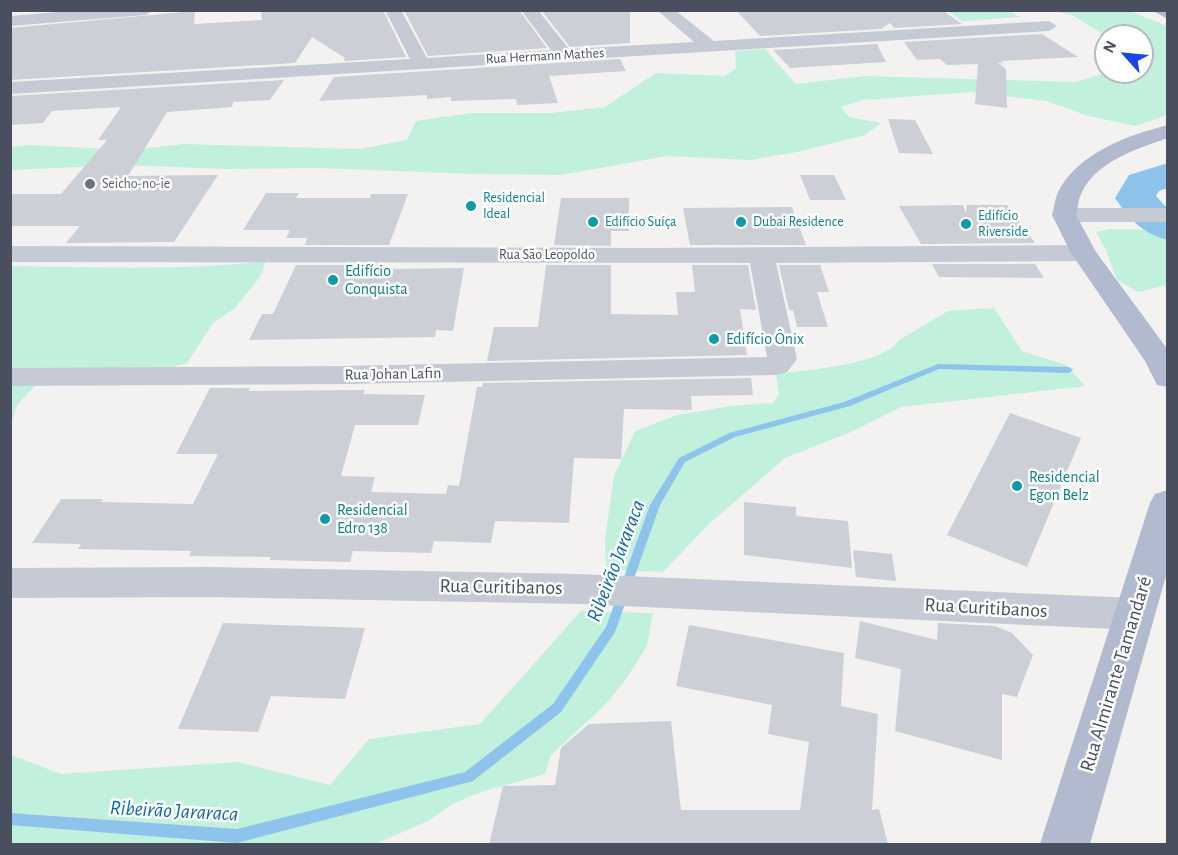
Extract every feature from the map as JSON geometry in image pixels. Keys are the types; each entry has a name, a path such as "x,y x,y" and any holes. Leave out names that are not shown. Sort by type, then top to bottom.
{"main road":[{"path":"1159,10 1167,14"},
{"path":"1166,366 1084,253 1064,215 1070,192 1096,165 1127,146 1167,131"},
{"name":"Rua Almirante Tamandaré","path":"1065,844 1167,503"}],"street":[{"path":"10,21 146,10"},
{"path":"393,10 421,63"},
{"path":"529,10 563,54"},
{"path":"665,10 710,46"},
{"name":"Rua Hermann Mathes","path":"10,88 1049,26 1024,10"},
{"path":"842,39 845,20"},
{"path":"1064,215 1167,215"},
{"name":"Rua São Leopoldo","path":"10,254 1084,253"},
{"name":"Rua Johan Lafin","path":"10,377 346,375 776,366 782,359 761,255"},
{"name":"Rua Curitibanos","path":"10,583 207,582 580,589 1134,614"}],"green space":[{"path":"948,11 1009,11 1020,17 962,21"},
{"path":"1052,11 1130,11 1167,26 1167,115 1136,126 1088,116 1047,101 970,92 863,100 841,107 849,117 881,123 865,135 797,152 750,160 667,156 561,175 125,165 11,170 10,147 29,145 130,150 184,144 360,149 407,140 416,121 471,113 551,113 605,107 656,73 725,76 736,68 735,51 765,49 796,84 865,76 1075,82 1094,77 1094,84 1154,84 1154,24 1094,24 1094,28 1072,15"},
{"path":"1110,229 1161,230 1167,236 1167,285 1138,292 1117,280 1105,248 1096,232"},
{"path":"266,261 260,277 234,309 213,323 187,363 151,373 47,373 17,405 11,424 11,266 170,267"},
{"path":"994,308 1022,351 1066,365 1085,386 901,407 851,432 785,458 709,524 663,572 606,570 605,538 614,476 635,431 677,415 731,406 773,403 779,394 776,374 861,361 891,348 899,340 948,311"},
{"path":"581,611 653,613 647,646 626,679 605,705 551,755 545,774 481,792 453,804 428,821 375,844 11,844 11,755 61,774 238,762 330,785 369,739 480,724"}],"building":[{"path":"261,10 383,10 406,57 344,61 345,58 312,37 295,63 10,80 10,28 195,11 194,24 262,20"},
{"path":"404,10 519,10 547,48 428,56"},
{"path":"541,10 630,10 630,43 570,47"},
{"path":"736,10 942,10 962,24 894,28 890,23 881,29 760,36"},
{"path":"1042,34 1078,57 998,63 1006,69 1007,108 975,104 978,64 947,65 940,59 917,60 904,42"},
{"path":"877,44 886,62 790,68 773,50"},
{"path":"620,59 626,71 549,76 558,103 517,105 516,99 451,101 451,97 427,99 427,95 319,101 334,77"},
{"path":"284,80 270,100 233,102 232,107 167,112 128,176 218,175 174,242 66,243 80,226 10,226 10,194 61,194 107,140 98,140 121,107 52,111 43,123 10,125 10,96"},
{"path":"888,119 915,120 933,154 899,153"},
{"path":"800,175 834,175 846,200 810,200"},
{"path":"266,193 299,193 296,198 370,198 371,194 408,194 389,245 305,245 307,238 286,238 290,230 243,230"},
{"name":"Edifício Suíça","path":"561,198 629,198 629,231 611,231 611,246 554,245"},
{"name":"Edifício Riverside","path":"963,205 966,213 967,205 1007,205 1035,243 921,244 899,206"},
{"name":"Dubai Residence","path":"792,207 806,245 690,245 683,208"},
{"path":"932,264 1035,264 1044,278 939,277"},
{"path":"296,265 383,265 382,269 464,268 453,331 436,330 435,337 249,340 262,314 273,314"},
{"path":"546,265 611,265 611,314 678,315 676,292 695,292 692,265 748,265 756,310 740,309 747,355 487,361 494,327 538,327"},
{"path":"779,265 820,265 829,292 817,292 828,327 797,327 793,310 789,310"},
{"path":"751,378 753,395 691,396 692,410 624,409 621,459 574,458 569,523 495,521 491,543 434,541 431,553 353,551 350,562 270,560 271,557 189,556 191,551 78,549 81,544 32,543 61,499 193,504 218,454 176,454 210,388 250,388 249,391 365,390 363,394 425,395 418,425 355,425 341,476 375,477 371,492 446,494 448,485 459,486 477,387 482,387 483,383"},
{"name":"Residencial Egon Belz","path":"1010,413 1081,438 1027,567 947,535"},
{"path":"744,502 796,507 796,516 848,521 852,568 744,555"},
{"path":"853,550 892,554 896,581 856,577"},
{"path":"860,621 937,640 938,623 995,626 1012,633 1033,655 1017,697 1002,694 1002,760 895,731 901,669 855,658"},
{"path":"223,623 365,628 345,699 271,696 258,732 178,729"},
{"path":"689,625 844,653 841,706 878,714 872,810 879,809 888,844 489,844 503,786 555,785 561,748 589,724 671,721 681,810 800,810 809,742 768,734 772,705 676,686"}],"waterway":[{"path":"1168,175 1143,183 1135,198 1154,219 1168,227"},
{"name":"Ribeirão Jararaca","path":"10,819 237,836 468,777 557,708 611,629 655,505 682,460 732,435 847,404 938,366 1069,370"}],"place":[{"name":"Seicho-no-ie","path":"90,184"},
{"name":"Residencial Ideal","path":"471,206"},
{"name":"Edifício Suíça","path":"593,222"},
{"name":"Dubai Residence","path":"741,222"},
{"name":"Edifício Riverside","path":"966,224"},
{"name":"Edifício Conquista","path":"333,280"},
{"name":"Edifício Ônix","path":"714,339"},
{"name":"Residencial Egon Belz","path":"1017,486"},
{"name":"Residencial Edro 138","path":"325,519"}]}
